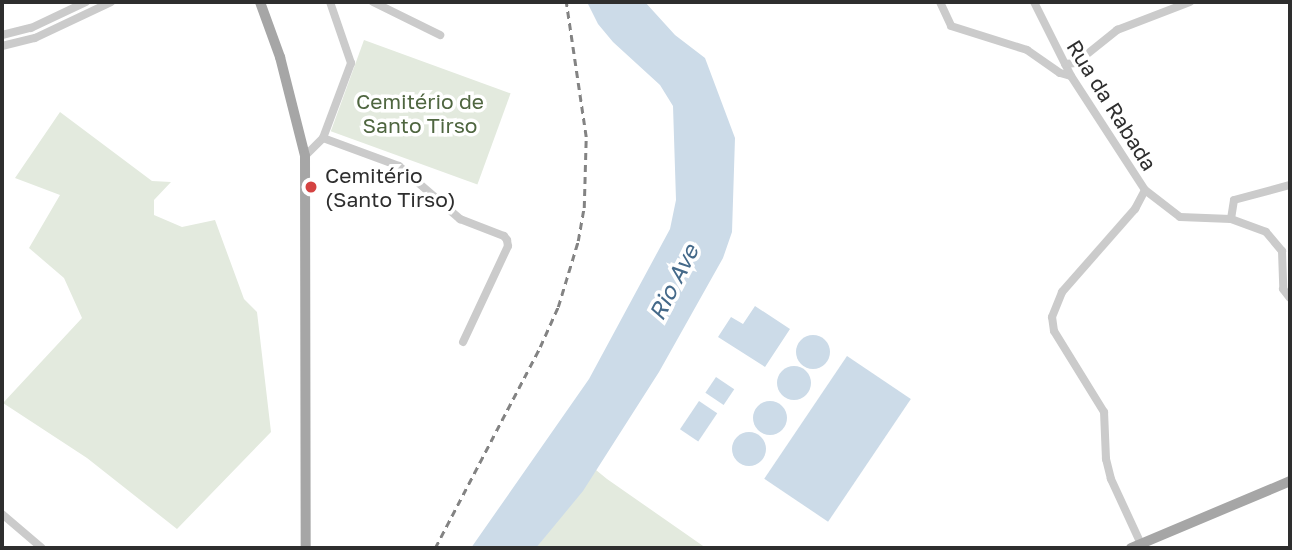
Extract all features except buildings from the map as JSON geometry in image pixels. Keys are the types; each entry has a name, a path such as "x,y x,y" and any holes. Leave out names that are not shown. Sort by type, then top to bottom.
{"main road":[{"path":"260,2 280,57 305,156 306,548"},
{"path":"1136,546 1290,481"}],"street":[{"path":"2,35 31,29 86,2"},
{"path":"2,46 34,38 111,2"},
{"path":"305,156 323,138 351,63 330,2"},
{"path":"373,2 440,35"},
{"path":"940,2 951,26 1027,50 1060,73 1071,76"},
{"name":"Rua da Rabada","path":"1034,2 1071,76 1145,190 1180,218 1231,219 1266,232 1282,251 1283,289 1290,298"},
{"path":"1065,64 1076,63 1117,30 1190,2"},
{"path":"323,138 399,166 460,219 507,240 508,246 463,342"},
{"path":"1231,219 1234,200 1290,186"},
{"path":"1136,546 1106,459 1104,412 1054,331 1052,317 1062,292 1135,209 1145,190"},
{"path":"2,514 42,548"}],"green space":[{"name":"Cemitério de Santo Tirso","path":"364,40 511,93 477,185 331,131"},
{"path":"60,112 152,181 171,182 154,200 154,215 182,227 215,220 244,299 257,312 271,432 177,529 87,458 3,403 82,318 64,278 29,248 60,195 15,178"},
{"path":"596,470 607,479 706,548 536,548"}],"water":[{"name":"Rio Ave","path":"587,2 645,2 675,35 705,58 735,138 732,232 723,258 659,372 583,491 536,548 471,548 589,379 670,229 676,200 673,106 660,85 613,42 598,24"},
{"path":"755,306 790,329 765,367 718,337 731,317 743,324"},
{"path":"813,335 825,340 830,352 825,364 813,369 801,364 796,352 801,340"},
{"path":"847,356 911,399 828,522 764,479"},
{"path":"794,366 806,371 811,383 806,395 794,400 782,395 777,383 782,371"},
{"path":"716,377 734,389 724,405 705,393"},
{"path":"699,401 717,413 698,441 680,429"},
{"path":"770,401 782,406 787,418 782,430 770,435 758,430 753,418 758,406"},
{"path":"749,432 761,437 766,449 761,461 749,466 737,461 732,449 737,437"}],"railway":[{"path":"435,548 540,347 558,307 578,241 584,208 586,137 566,2"}],"place":[{"name":"Cemitério (Santo Tirso)","path":"311,187"}]}
